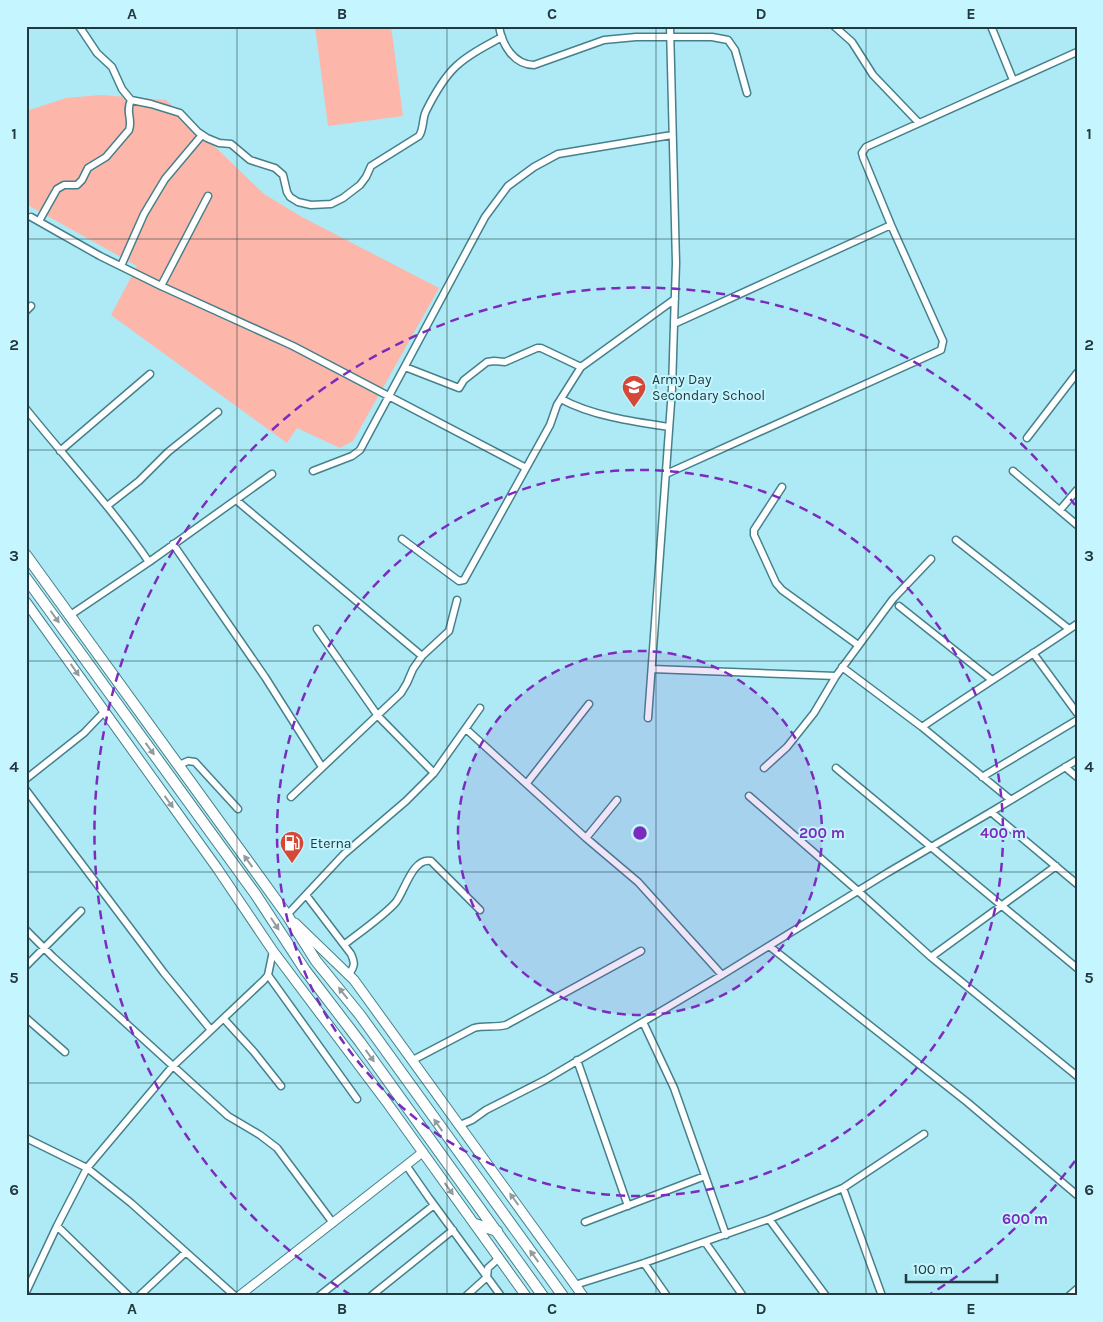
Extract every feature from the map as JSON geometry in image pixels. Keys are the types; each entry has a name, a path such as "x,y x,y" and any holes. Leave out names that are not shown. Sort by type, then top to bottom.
{"highway":[{"path":"26,555 287,915 316,960 360,1015 562,1296"},
{"path":"26,578 256,895 305,970 360,1042 543,1296"},
{"path":"475,1224 497,1231"}],"main road":[{"path":"26,602 217,868 273,951 423,1152 526,1296"},
{"path":"287,915 349,974 583,1296"}],"street":[{"path":"79,26 97,53 112,67 122,89 131,100 180,113 202,135 215,142 231,144 250,160 275,168 283,175 287,192 298,202 319,205 331,204 343,198 360,185 371,166 377,161 419,136 423,127 425,113 447,74 463,58 502,37"},
{"path":"499,26 502,37 512,56 524,65 534,65 604,40 636,37 712,37 728,40 735,50 746,93"},
{"path":"648,718 666,474 675,299 676,263 670,26"},
{"path":"834,26 852,42 873,75 919,123"},
{"path":"991,26 1013,80"},
{"path":"666,474 941,350 943,341 891,225 862,153 866,147 1077,52"},
{"path":"39,221 57,189 64,185 77,185 88,168 106,157 129,130 131,126 128,112 131,100"},
{"path":"121,266 144,214 165,179 202,135"},
{"path":"313,471 352,456 360,450 485,217 508,186 534,167 558,154 672,136"},
{"path":"161,286 208,196"},
{"path":"31,217 161,286 294,346 526,468"},
{"path":"674,324 891,225"},
{"path":"402,539 462,582 550,425 561,399 581,367 675,299"},
{"path":"405,366 459,388 464,380 487,362 505,362 537,348 541,348 581,367"},
{"path":"1027,438 1077,373"},
{"path":"60,451 150,374"},
{"path":"561,399 575,407 594,412 640,423 669,427"},
{"path":"26,409 108,506 149,562"},
{"path":"108,506 139,481 168,452 218,412"},
{"path":"1013,471 1077,525"},
{"path":"69,616 149,562 272,474"},
{"path":"782,487 754,530 754,535 776,583 782,590 858,645"},
{"path":"1060,510 1077,490"},
{"path":"236,500 422,656"},
{"path":"956,540 1069,629"},
{"path":"173,544 265,677 322,767"},
{"path":"764,768 787,747 814,713 842,667 892,599 931,559"},
{"path":"291,797 401,693 422,656 449,631 457,600"},
{"path":"899,606 992,680"},
{"path":"922,727 1077,624"},
{"path":"317,629 378,716 434,773"},
{"path":"1033,653 1077,713"},
{"path":"842,667 922,727 1011,800"},
{"path":"652,669 836,676"},
{"path":"527,784 589,704"},
{"path":"287,915 344,854 406,801 434,773 480,708"},
{"path":"26,779 84,733 105,711"},
{"path":"982,776 1077,720"},
{"path":"466,729 586,838 638,882 722,975"},
{"path":"460,1125 546,1080 1077,760"},
{"path":"179,765 188,761 195,762 238,809"},
{"path":"1065,767 1077,777"},
{"path":"836,768 1077,968"},
{"path":"26,790 164,973 211,1030"},
{"path":"748,796 931,957 1075,1073"},
{"path":"586,838 617,800"},
{"path":"991,812 1077,884"},
{"path":"344,944 395,902 421,861 431,861 480,910"},
{"path":"931,957 1056,866"},
{"path":"306,895 344,944 354,961 354,967 349,974"},
{"path":"26,966 81,911"},
{"path":"26,930 172,1067 228,1116 260,1135 277,1148 333,1223"},
{"path":"769,946 967,1102 1077,1195"},
{"path":"26,1292 87,1168 172,1067 224,1019 268,974 273,951"},
{"path":"413,1060 481,1026 496,1028 506,1025 641,951"},
{"path":"268,974 357,1099"},
{"path":"26,1018 65,1052"},
{"path":"224,1019 281,1086"},
{"path":"643,1022 674,1088 726,1235"},
{"path":"578,1060 628,1206"},
{"path":"575,1284 726,1235 843,1188 924,1134"},
{"path":"26,1138 87,1168 131,1203 235,1296"},
{"path":"239,1296 423,1152"},
{"path":"406,1165 501,1296"},
{"path":"585,1222 705,1176"},
{"path":"843,1188 882,1296"},
{"path":"319,1296 434,1205"},
{"path":"769,1219 826,1296"},
{"path":"57,1226 129,1296"},
{"path":"370,1296 453,1230"},
{"path":"705,1242 743,1296"},
{"path":"139,1296 186,1252"},
{"path":"466,1296 487,1277 488,1268 499,1258"},
{"path":"644,1263 667,1296"},
{"path":"1069,1296 1077,1289"}],"shaded area":[{"path":"315,26 391,26 403,116 328,126"},
{"path":"101,95 166,100 264,194 302,217 439,288 353,441 340,448 297,428 287,443 111,315 137,266 26,204 26,111 66,98"}],"place":[{"name":"Army Day Secondary School","path":"634,408"},
{"name":"Eterna","path":"292,864"}]}
